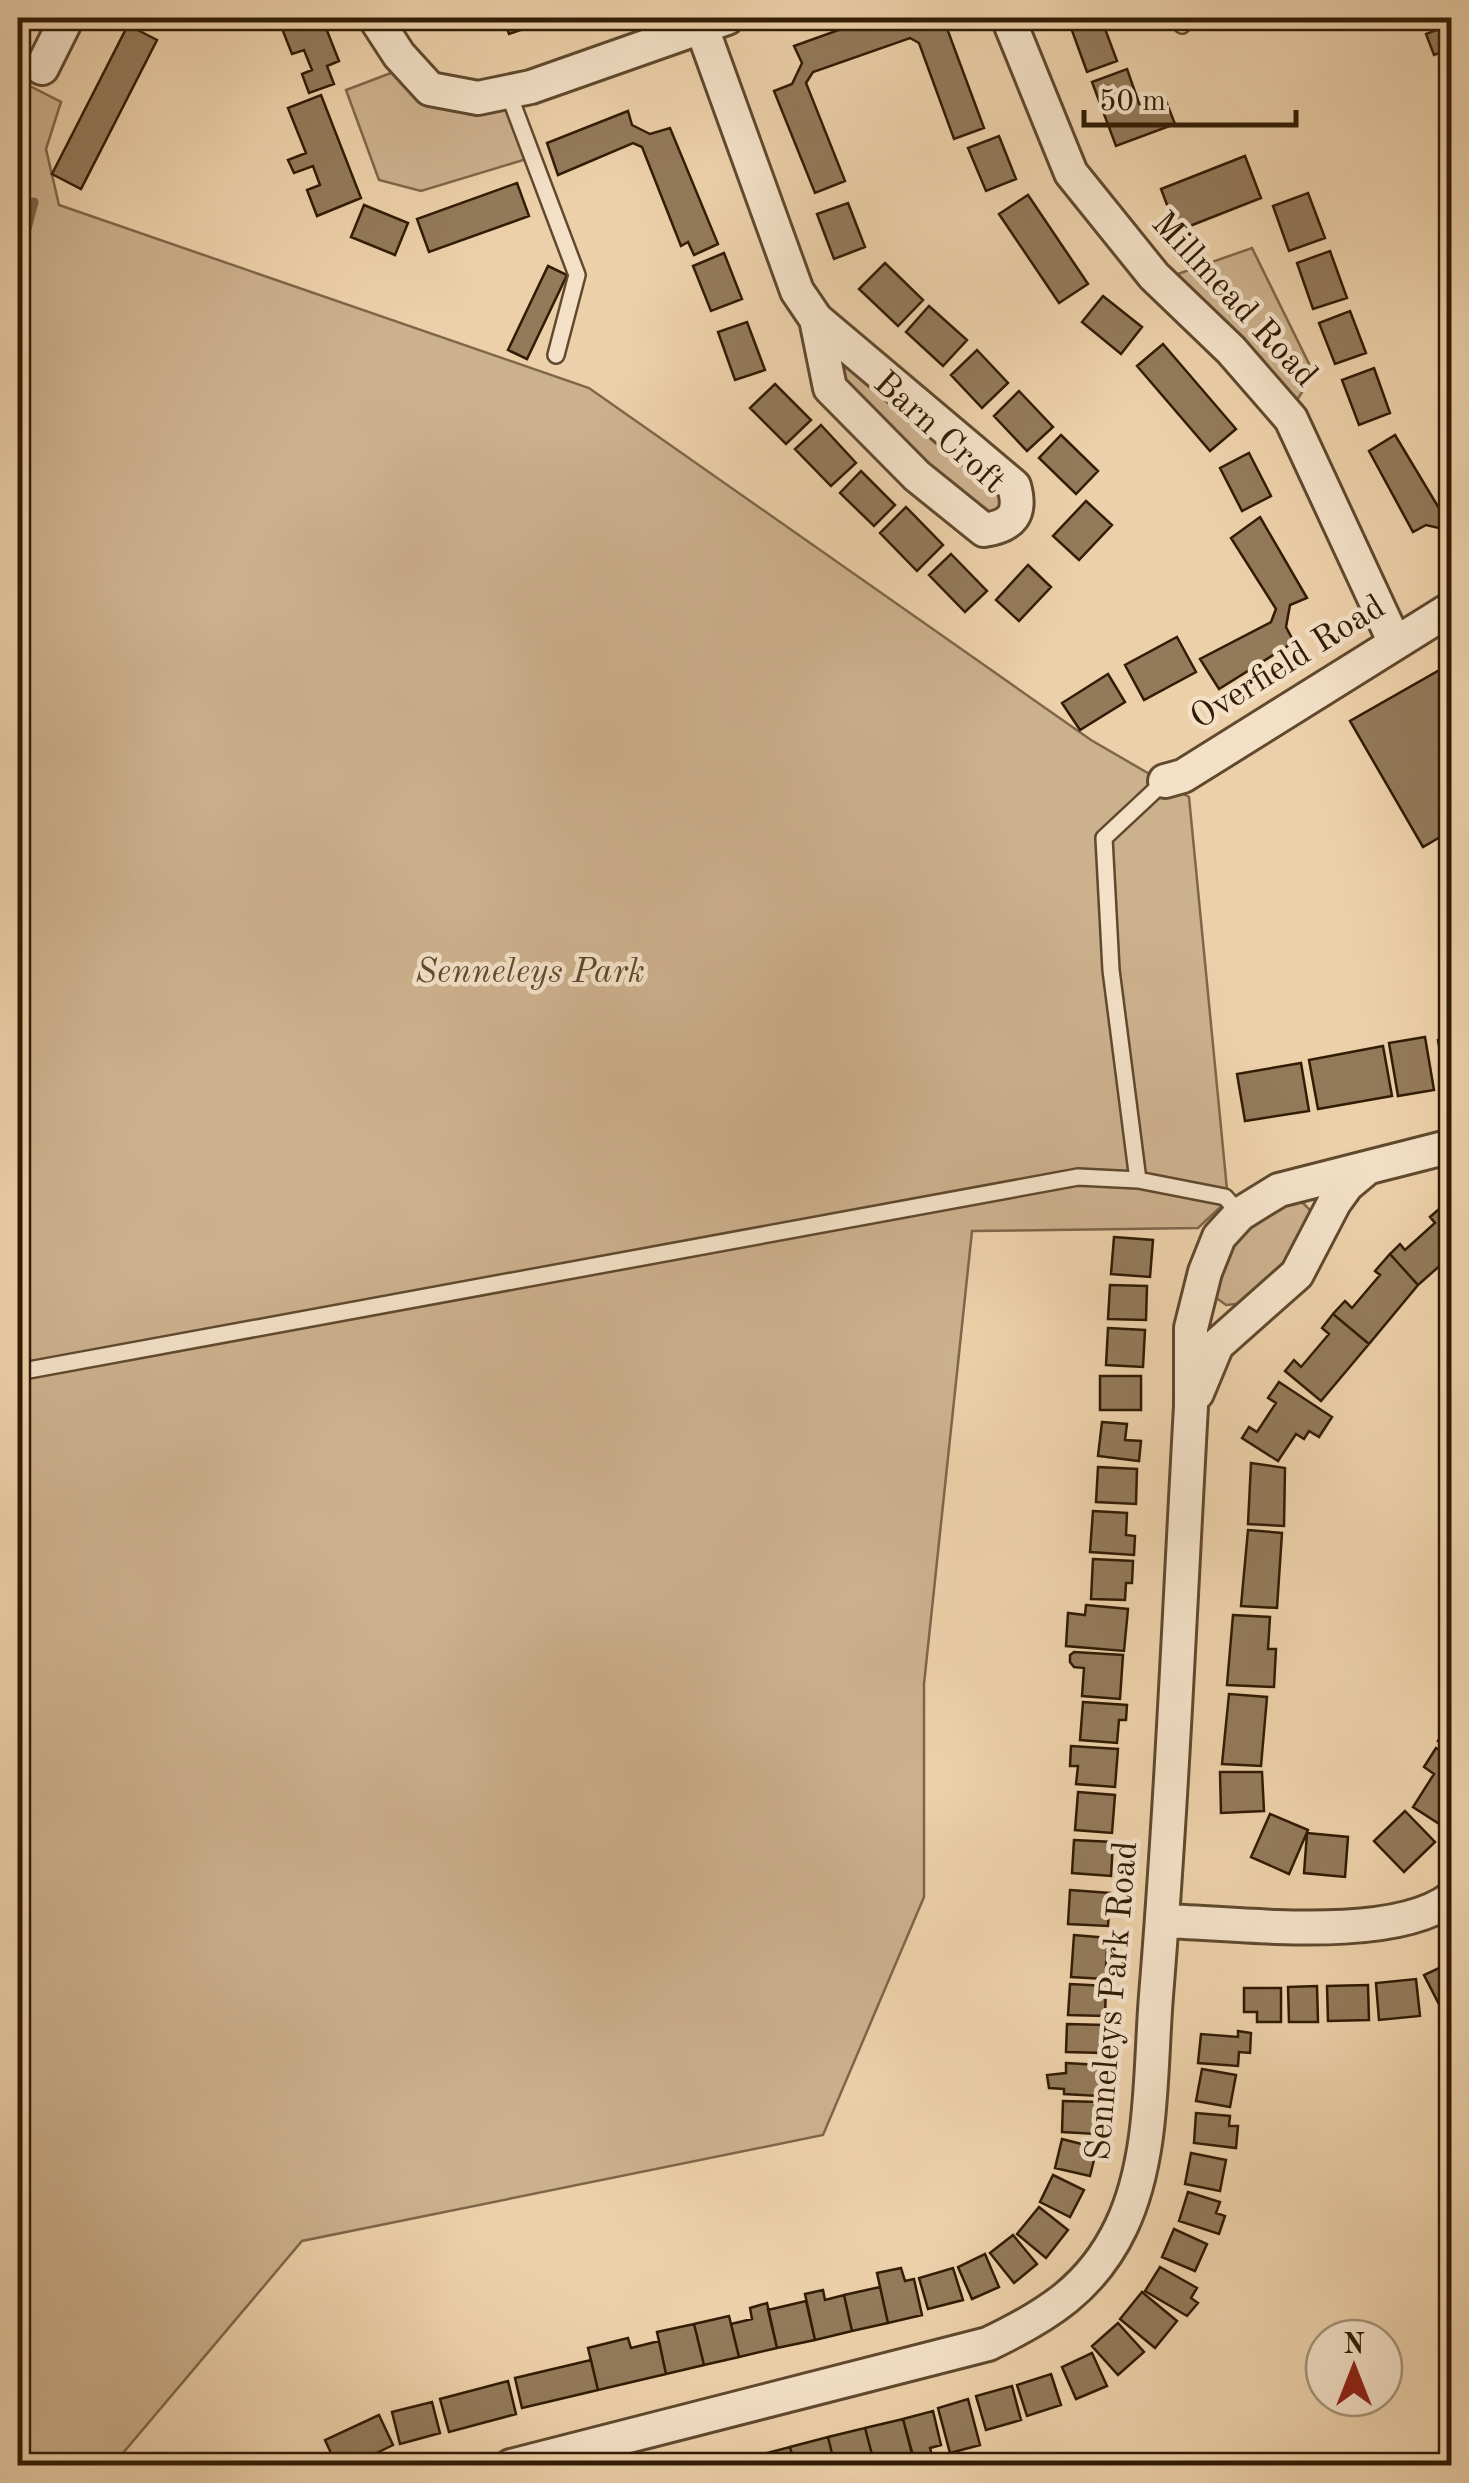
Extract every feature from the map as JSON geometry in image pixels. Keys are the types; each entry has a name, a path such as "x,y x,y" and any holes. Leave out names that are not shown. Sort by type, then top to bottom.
{"street":[{"path":"42,68 67,18"},
{"path":"375,18 399,55 430,89 478,98 531,87 714,22"},
{"name":"Millmead Road","path":"1013,19 1071,173 1154,276 1232,350 1291,418 1395,642"},
{"name":"Barn Croft","path":"714,22 797,290 816,319 1014,486 1019,503 1015,514 1001,527 984,530 917,476 830,388 816,319"},
{"name":"Overfield Road","path":"1165,781 1184,776 1452,608"},
{"name":"Senneleys Park Road","path":"511,2466 988,2344 1036,2321 1066,2300 1094,2271 1121,2228 1138,2184 1162,1921 1191,1406 1191,1328 1219,1237 1240,1214 1279,1190 1452,1146"},
{"name":"Senneleys Park Road","path":"1191,1406 1217,1345 1297,1274 1334,1203 1365,1170"},
{"path":"1162,1921 1352,1928 1406,1921 1452,1898"}],"lane":[{"path":"508,92 577,275 556,354"},
{"path":"1138,1180 1111,970 1104,838 1165,781"},
{"path":"18,1372 1078,1178 1138,1180 1225,1197 1240,1214"}],"green space":[{"path":"391,73 404,81 513,105 533,157 421,191 379,180 346,90"},
{"name":"Senneleys Park","path":"18,80 61,102 46,149 59,205 589,388 1091,740 1189,797 1228,1200 1198,1228 972,1231 924,1684 924,1897 823,2135 302,2241 112,2466 18,2465"},
{"path":"1252,248 1314,374 1293,406 1169,277"},
{"path":"825,331 1011,492 999,526 837,385"},
{"path":"1299,1199 1310,1210 1313,1228 1304,1245 1247,1303 1226,1305 1215,1297 1225,1243 1252,1210"}],"building":[{"path":"303,18 322,18 339,61 327,66 334,84 309,93 302,74 312,70 304,50 292,54 281,26"},
{"path":"503,18 556,18 509,34"},
{"path":"872,18 910,18 928,29 945,23 984,128 954,139 919,43 910,38 813,72 806,83 845,181 815,193 774,91 792,84 802,63 794,46"},
{"path":"1101,18 1117,61 1087,72 1070,25"},
{"path":"1452,24 1452,63 1447,50 1434,55 1426,34"},
{"path":"128,25 157,40 81,189 52,174"},
{"path":"1127,69 1141,109 1166,101 1175,124 1116,146 1092,82"},
{"path":"321,95 361,198 317,216 307,190 320,185 313,166 294,173 288,160 306,153 288,108"},
{"path":"628,111 632,125 650,134 670,128 718,244 694,255 688,242 681,246 642,147 633,143 558,175 547,143"},
{"path":"999,136 1016,179 986,191 968,148"},
{"path":"1245,156 1261,198 1177,231 1161,189"},
{"path":"517,183 529,216 429,252 417,219"},
{"path":"1308,193 1325,238 1289,251 1273,206"},
{"path":"1028,195 1088,284 1059,303 999,214"},
{"path":"848,203 865,247 834,259 817,214"},
{"path":"364,205 408,223 395,255 351,237"},
{"path":"1330,251 1347,298 1313,309 1297,263"},
{"path":"724,253 742,299 711,311 693,266"},
{"path":"885,263 923,300 898,326 859,289"},
{"path":"548,266 567,275 527,359 508,350"},
{"path":"1103,296 1142,327 1121,354 1082,322"},
{"path":"929,306 967,340 943,366 906,332"},
{"path":"1350,311 1366,353 1335,364 1319,323"},
{"path":"747,322 765,370 735,380 718,332"},
{"path":"1163,344 1236,429 1210,451 1137,366"},
{"path":"977,350 1008,383 982,408 951,375"},
{"path":"1374,368 1390,413 1359,425 1342,380"},
{"path":"775,384 811,420 786,444 750,408"},
{"path":"1019,391 1053,427 1027,451 994,416"},
{"path":"821,425 856,463 831,486 795,449"},
{"path":"1061,435 1098,471 1076,494 1039,458"},
{"path":"1395,435 1440,510 1452,508 1452,531 1426,525 1413,532 1369,451"},
{"path":"1249,453 1271,496 1242,511 1220,468"},
{"path":"861,471 895,505 874,526 840,493"},
{"path":"1086,501 1112,525 1079,560 1053,536"},
{"path":"906,507 943,545 917,571 880,533"},
{"path":"1260,517 1307,598 1290,605 1286,627 1294,642 1219,689 1200,659 1271,622 1276,609 1231,538"},
{"path":"951,554 987,591 965,612 929,575"},
{"path":"1028,565 1051,587 1019,621 996,600"},
{"path":"1177,637 1196,672 1144,700 1125,665"},
{"path":"1452,663 1452,747 1439,754 1452,777 1452,830 1423,847 1350,721"},
{"path":"1108,674 1125,702 1080,730 1062,703"},
{"path":"1425,1037 1434,1090 1398,1096 1389,1043"},
{"path":"1452,1038 1452,1090 1447,1091 1438,1040"},
{"path":"1383,1046 1392,1096 1318,1109 1309,1060"},
{"path":"1301,1063 1309,1111 1245,1121 1237,1074"},
{"path":"1438,1210 1452,1224 1452,1255 1418,1285 1390,1254 1400,1244 1405,1250 1435,1223 1430,1217"},
{"path":"1114,1237 1153,1240 1150,1277 1111,1274"},
{"path":"1390,1254 1418,1285 1369,1344 1333,1314 1345,1301 1352,1308 1380,1275 1375,1271"},
{"path":"1110,1285 1147,1286 1146,1320 1108,1319"},
{"path":"1333,1314 1369,1344 1321,1401 1285,1371 1294,1360 1301,1367 1329,1334 1322,1328"},
{"path":"1108,1328 1145,1330 1143,1367 1106,1365"},
{"path":"1100,1376 1141,1376 1141,1410 1100,1410"},
{"path":"1279,1382 1332,1417 1319,1437 1309,1431 1304,1439 1296,1434 1278,1461 1242,1438 1249,1427 1257,1432 1276,1403 1268,1398"},
{"path":"1102,1422 1127,1424 1125,1440 1141,1441 1139,1461 1098,1456"},
{"path":"1251,1463 1285,1468 1284,1526 1248,1524"},
{"path":"1098,1467 1137,1469 1136,1504 1096,1502"},
{"path":"1093,1511 1127,1513 1126,1535 1135,1536 1134,1555 1090,1552"},
{"path":"1248,1530 1282,1533 1277,1608 1241,1606"},
{"path":"1093,1559 1133,1561 1132,1583 1126,1583 1125,1600 1091,1599"},
{"path":"1086,1605 1128,1609 1124,1651 1066,1646 1068,1613 1085,1615"},
{"path":"1233,1615 1270,1617 1268,1649 1276,1649 1274,1687 1227,1685"},
{"path":"1074,1652 1123,1655 1120,1699 1082,1696 1084,1668 1074,1667 1070,1662"},
{"path":"1229,1694 1267,1697 1261,1766 1222,1764"},
{"path":"1083,1702 1127,1705 1126,1720 1119,1720 1117,1743 1080,1740"},
{"path":"1452,1719 1452,1748 1438,1741"},
{"path":"1071,1746 1118,1749 1115,1787 1076,1784 1078,1766 1070,1766"},
{"path":"1436,1748 1452,1758 1452,1815 1444,1827 1413,1807 1434,1774 1424,1767"},
{"path":"1220,1772 1262,1772 1264,1811 1221,1813"},
{"path":"1078,1792 1115,1795 1112,1833 1075,1830"},
{"path":"1405,1811 1435,1842 1404,1872 1374,1841"},
{"path":"1270,1814 1308,1830 1289,1874 1251,1857"},
{"path":"1307,1833 1348,1837 1345,1877 1304,1873"},
{"path":"1074,1840 1113,1842 1111,1876 1072,1873"},
{"path":"1070,1890 1110,1893 1108,1926 1068,1924"},
{"path":"1074,1935 1108,1938 1105,1979 1071,1977"},
{"path":"1452,1962 1452,2005 1442,2010 1424,1975"},
{"path":"1416,1979 1420,2016 1379,2020 1376,1983"},
{"path":"1070,1984 1106,1986 1105,2016 1068,2015"},
{"path":"1368,1985 1369,2020 1328,2021 1327,1986"},
{"path":"1317,1986 1318,2022 1289,2022 1288,1987"},
{"path":"1244,1988 1281,1988 1281,2022 1257,2022 1257,2012 1244,2012"},
{"path":"1067,2024 1104,2025 1103,2053 1066,2052"},
{"path":"1238,2031 1251,2033 1250,2053 1239,2052 1238,2066 1198,2063 1201,2034 1238,2037"},
{"path":"1066,2063 1100,2065 1099,2096 1064,2094 1064,2089 1049,2088 1047,2075 1066,2073"},
{"path":"1202,2069 1236,2075 1230,2107 1196,2101"},
{"path":"1063,2101 1099,2102 1097,2134 1062,2132"},
{"path":"1196,2113 1230,2116 1229,2126 1238,2126 1236,2148 1194,2143"},
{"path":"1062,2139 1097,2148 1090,2176 1055,2168"},
{"path":"1191,2153 1226,2160 1220,2191 1185,2184"},
{"path":"1053,2175 1084,2190 1070,2217 1040,2202"},
{"path":"1188,2192 1220,2202 1216,2213 1225,2216 1219,2234 1179,2221"},
{"path":"1039,2207 1068,2230 1046,2258 1017,2234"},
{"path":"1174,2229 1207,2244 1195,2271 1162,2257"},
{"path":"1013,2235 1037,2264 1014,2283 990,2253"},
{"path":"985,2254 999,2287 972,2299 958,2267"},
{"path":"1160,2267 1197,2288 1191,2298 1198,2303 1187,2316 1145,2291"},
{"path":"901,2268 905,2281 914,2279 922,2315 888,2323 877,2273"},
{"path":"953,2268 963,2300 928,2309 919,2278"},
{"path":"880,2287 888,2323 852,2331 844,2295"},
{"path":"823,2290 825,2300 844,2295 852,2331 815,2340 805,2294"},
{"path":"1142,2292 1177,2321 1155,2348 1120,2319"},
{"path":"806,2301 815,2340 777,2348 768,2310"},
{"path":"767,2303 777,2348 739,2357 731,2324 752,2319 750,2308"},
{"path":"729,2316 739,2357 704,2365 694,2324"},
{"path":"1118,2323 1144,2352 1118,2375 1092,2346"},
{"path":"694,2324 704,2365 666,2374 657,2332"},
{"path":"628,2338 631,2348 659,2341 666,2374 598,2390 588,2348"},
{"path":"1092,2353 1107,2386 1076,2399 1062,2367"},
{"path":"591,2360 598,2390 522,2408 515,2378"},
{"path":"1051,2374 1061,2405 1027,2416 1017,2385"},
{"path":"508,2381 516,2414 449,2432 440,2399"},
{"path":"1012,2386 1021,2420 986,2430 976,2396"},
{"path":"968,2399 980,2445 950,2453 938,2408"},
{"path":"432,2402 440,2433 400,2444 392,2412"},
{"path":"933,2411 941,2445 930,2448 933,2459 915,2463 903,2419"},
{"path":"379,2415 393,2445 350,2466 337,2466 325,2440"},
{"path":"903,2419 913,2458 875,2466 865,2428"},
{"path":"865,2428 875,2466 835,2466 828,2437"},
{"path":"828,2437 835,2466 795,2466 790,2447"},
{"path":"790,2447 795,2466 754,2466 752,2457"},
{"path":"306,2455 321,2466 299,2466"},
{"path":"752,2457 754,2466 716,2466"}],"waterway":[{"path":"18,263 34,202"}]}
